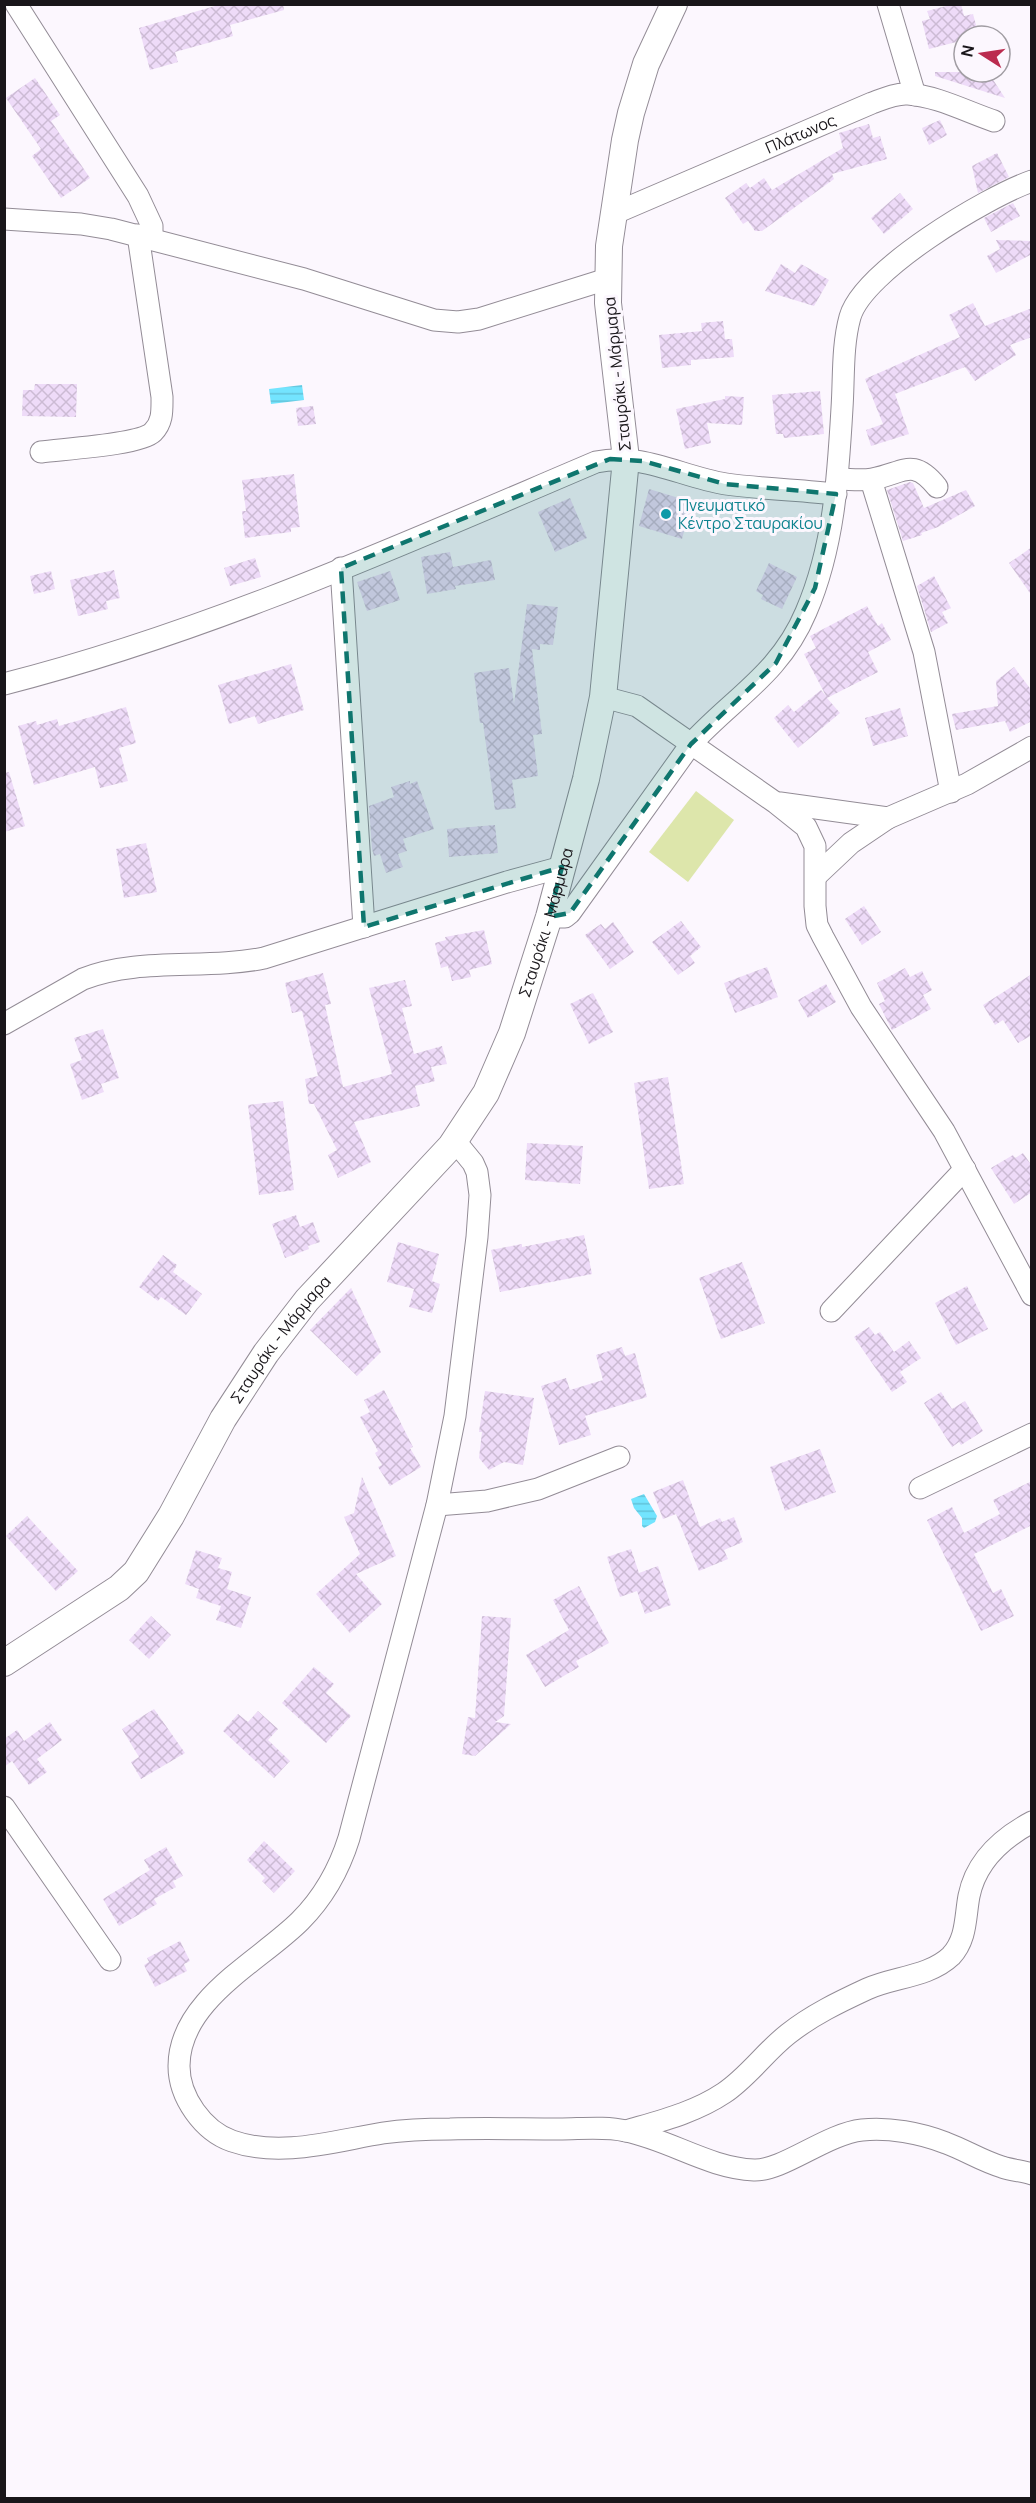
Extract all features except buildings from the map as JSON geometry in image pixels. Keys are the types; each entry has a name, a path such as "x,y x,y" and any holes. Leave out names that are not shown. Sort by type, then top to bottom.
{"street":[{"path":"16,4 138,196 152,226 145,237 162,397 162,420 152,434 135,440 41,452"},
{"path":"888,4 915,95"},
{"name":"Σταυράκι - Μάρμαρα","path":"4,1663 119,1588 136,1572 167,1524 223,1419 278,1336 327,1277 455,1141 486,1093 503,1054 527,992 549,917 588,770 603,697 626,459 607,279 613,214 625,140 638,85 654,44 674,5"},
{"name":"Πλάτωνος","path":"613,214 872,103 906,94 994,121"},
{"path":"549,917 565,917 570,914 691,744 776,663 806,614 824,562 837,487 847,333 850,317 860,296 938,231 984,204 1032,181"},
{"path":"4,219 81,224 145,237 304,279 414,315 458,322 508,311 607,279"},
{"path":"4,684 108,656 209,622 596,462 626,459 667,466 725,484 837,487 871,480 902,470 915,470 926,473 937,487"},
{"path":"871,480 924,652 951,792"},
{"path":"341,568 364,927"},
{"path":"603,697 637,706 777,802 803,823 809,831 815,846 816,920 823,937 861,1007 930,1109 965,1169 1032,1295"},
{"path":"816,876 851,843 888,818 951,792 1032,747"},
{"path":"777,802 888,818"},
{"path":"4,1024 97,973 244,962 264,958 562,867"},
{"path":"455,1141 467,1154 477,1172 480,1208 455,1416 437,1505 343,1857 332,1881 308,1912 282,1937 227,1981 187,2030 179,2059 182,2088 191,2105 214,2132 231,2141 269,2148 296,2147 387,2133 448,2129 600,2128 626,2131 728,2167 758,2170 835,2136 863,2130 898,2131 943,2141 1000,2167 1032,2174"},
{"path":"831,1311 965,1169"},
{"path":"920,1488 1032,1434"},
{"path":"437,1505 487,1501 538,1489 619,1457"},
{"path":"4,1807 110,1960"},
{"path":"626,2131 695,2109 725,2092 787,2035 813,2016 874,1986 934,1967 950,1956 962,1941 969,1893 980,1868 996,1845 1032,1822"}],"highlighted area":[{"path":"610,459 643,461 725,484 836,494 815,588 776,663 691,744 570,913 549,917 562,867 364,927 341,568"}],"green space":[{"path":"696,791 734,820 688,882 649,852"}],"water":[{"path":"302,385 304,400 271,404 269,389"},
{"path":"644,1494 657,1516 655,1522 644,1528 642,1518 634,1508 631,1499"}],"place":[{"name":"Πνευματικό Κέντρο Σταυρακίου","path":"666,514"}]}
